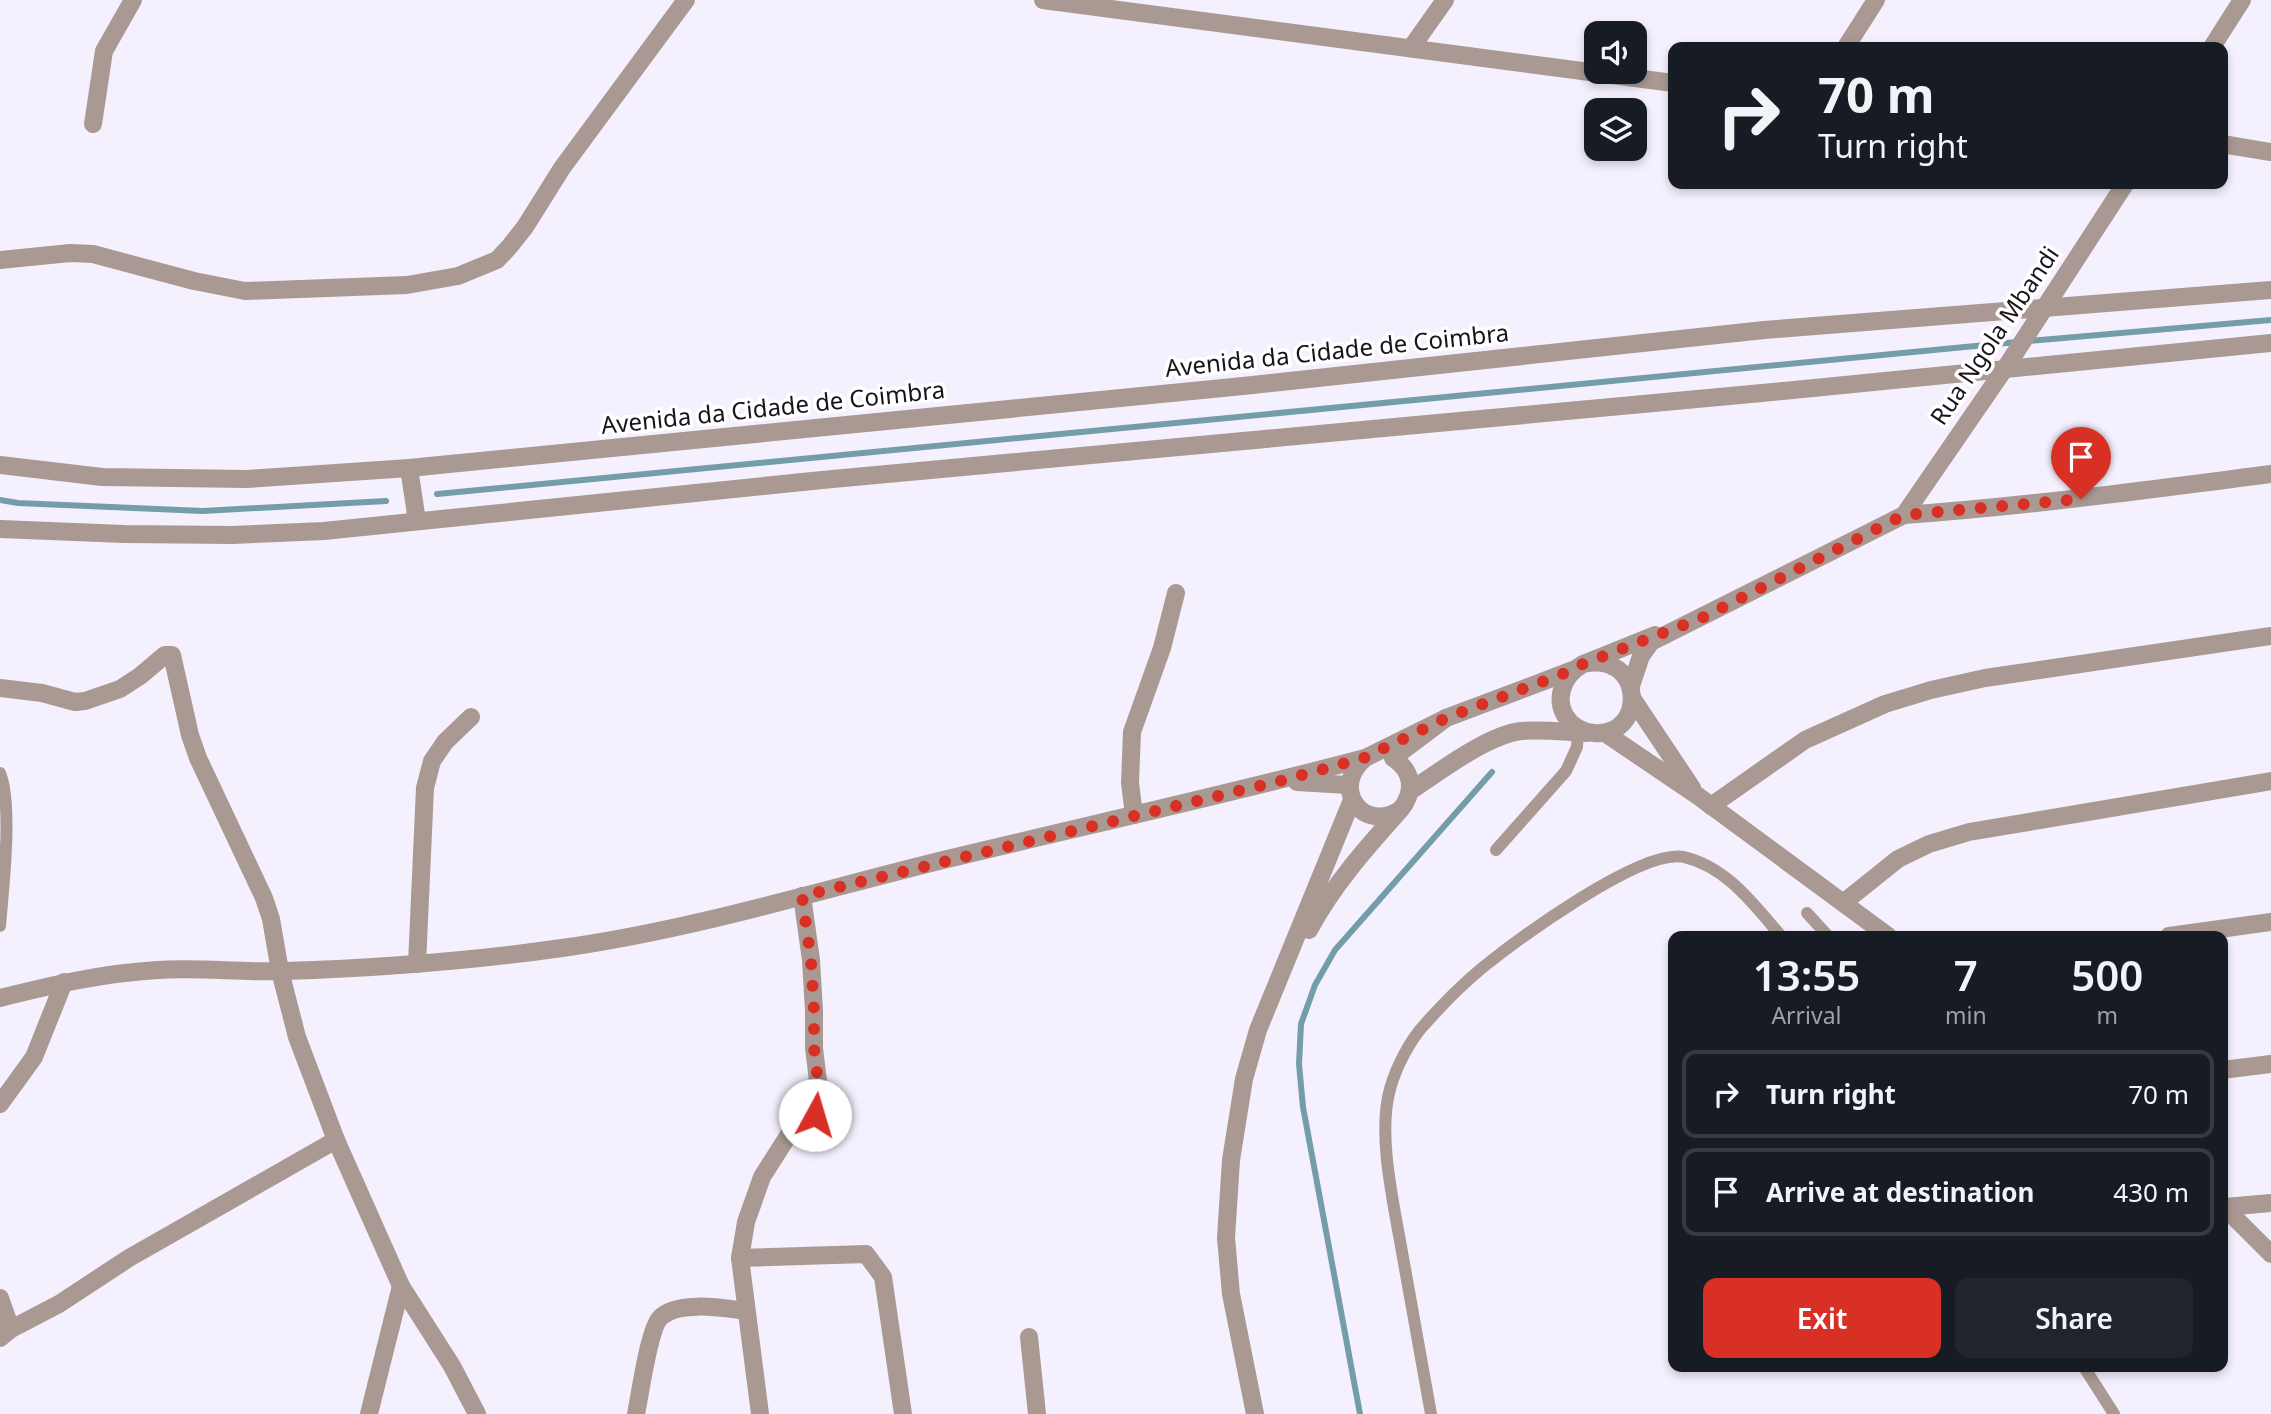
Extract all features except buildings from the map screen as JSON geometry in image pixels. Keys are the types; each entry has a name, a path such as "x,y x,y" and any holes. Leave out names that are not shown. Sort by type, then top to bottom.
{"street":[{"path":"93,124 104,51 133,0"},
{"path":"0,260 70,253 93,254 194,281 245,291 407,285 458,276 497,260 510,246 562,168 686,0"},
{"path":"1043,0 1668,82"},
{"path":"1410,48 1445,0"},
{"path":"1849,42 1876,0"},
{"path":"2215,42 2242,0"},
{"path":"2228,145 2271,152"},
{"name":"Rua Ngola Mbandi","path":"1904,515 2007,366 2122,189"},
{"name":"Avenida da Cidade de Coimbra","path":"0,465 102,477 247,479 409,468 1202,390 1763,330 2271,290"},
{"path":"0,529 232,535 324,531 822,480 2271,343"},
{"path":"409,468 417,521"},
{"path":"1410,792 1467,754 1519,731 1592,733 1616,728 1625,720 1630,710 1641,656 1651,642 1904,515 2106,496 2271,474"},
{"path":"1134,815 1129,758 1132,732 1162,648 1177,593"},
{"path":"0,998 64,982 161,969 280,971 417,964 491,958 673,929 1280,781 1364,758 1446,718 1704,617"},
{"path":"1705,801 1805,740 1885,704 1931,690 1985,678 2271,636"},
{"path":"0,688 42,693 75,702 85,701 120,689 164,655 172,655 190,735 242,855 264,898 297,1037 336,1140 401,1286 452,1366 477,1414"},
{"path":"1705,801 1632,692 1625,676 1617,668 1594,661 1578,667 1565,680 1560,703 1564,715 1572,724 1581,731 1592,733 1705,801 1881,931"},
{"path":"417,964 425,788 432,761 445,741 471,718"},
{"path":"1258,1030 1319,912 1357,858 1407,801 1410,782 1407,772 1394,758 1446,718"},
{"path":"1255,1414 1231,1294 1226,1238 1231,1160 1244,1079 1258,1030 1350,792 1351,774 1364,758"},
{"path":"1280,781 1350,792 1365,813 1374,816 1392,815 1401,809"},
{"path":"1843,903 1898,859 1929,844 1969,832 2271,781"},
{"path":"761,1414 740,1258 746,1222 762,1177 788,1136 815,1115 818,1081 811,960 802,896"},
{"path":"2205,931 2271,922"},
{"path":"0,1104 34,1057 64,982"},
{"path":"2228,1069 2271,1064"},
{"path":"0,1298 5,1333 59,1304 129,1258 336,1140"},
{"path":"2228,1206 2271,1203"},
{"path":"2228,1211 2271,1254"},
{"path":"740,1258 866,1254 883,1277 904,1414"},
{"path":"369,1414 401,1286"},
{"path":"636,1414 652,1335 658,1319 666,1313 710,1306 746,1311"},
{"path":"1029,1337 1037,1414"}],"lane":[{"path":"1496,850 1566,771 1577,747 1592,733"},
{"path":"0,773 5,811 0,926"},
{"path":"1431,1414 1393,1202 1385,1126 1390,1089 1404,1056 1423,1025 1481,969 1567,906 1587,892 1649,862 1682,856 1706,865 1738,886 1777,931"},
{"path":"1807,913 1823,931"},
{"path":"2087,1372 2114,1414"}],"waterway":[{"path":"2028,341 2271,320"},
{"path":"437,494 2017,342"},
{"path":"0,500 203,511 386,501"},
{"path":"1360,1414 1303,1107 1299,1064 1301,1024 1315,985 1335,950 1492,772"}],"route":[{"path":"815,1115 818,1081 811,960 802,896 1280,781 1374,755 1446,718 1704,617 1904,515 2081,499"}]}
